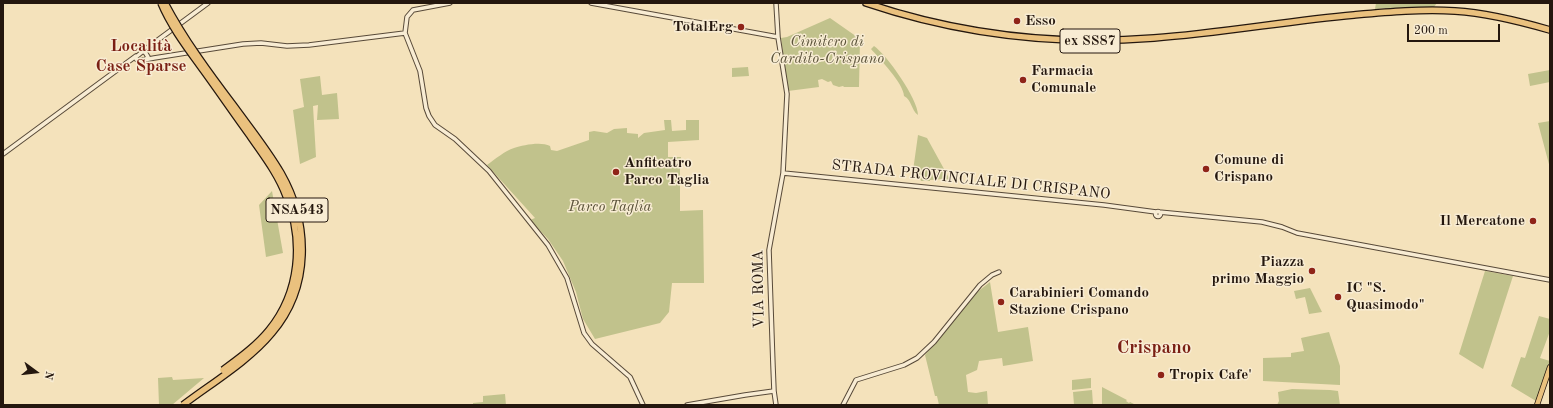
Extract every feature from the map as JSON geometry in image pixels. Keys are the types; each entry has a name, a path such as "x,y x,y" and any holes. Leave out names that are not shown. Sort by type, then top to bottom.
{"highway":[{"name":"NSA543","path":"161,3 186,45 263,154 280,183 290,206 297,236 298,255 289,296 275,322 268,331 251,348 180,405"},
{"name":"NSA543","path":"165,3 183,34 280,171 297,210 302,241 301,274 297,290 291,304 272,334 248,356 183,405"},
{"name":"ex SS87","path":"866,3 896,13 973,31 1045,40 1081,41 1148,39 1334,17 1399,11 1455,11 1484,14 1510,19 1550,30"}],"main road":[{"path":"1537,405 1550,367"}],"street":[{"path":"3,154 208,3"},
{"path":"450,3 412,11 408,16 405,33 420,71 426,108 429,116 435,125 455,139 489,171 548,245 561,265 567,278 584,333 592,344 630,377 643,405"},
{"path":"591,3 778,37"},
{"name":"VIA ROMA","path":"776,3 778,37 786,94 783,173 769,250 774,391 776,405"},
{"path":"125,65 154,58 243,44 287,46 309,45 405,33"},
{"path":"145,60 148,58 147,54 149,47"},
{"path":"142,52 154,58"},
{"path":"136,56 136,59 139,61"},
{"name":"STRADA PROVINCIALE DI CRISPANO","path":"783,173 1158,212 1251,220 1282,227 1297,233 1550,280"},
{"path":"843,405 856,380 904,365 917,358 925,351 980,285 992,275 999,272"},
{"path":"687,405 774,391"}],"green space":[{"path":"1376,3 1437,3 1434,7 1375,9"},
{"name":"Cimitero di Cardito-Crispano","path":"830,18 860,39 859,87 839,87 833,85 831,81 828,82 822,79 818,80 819,87 788,91 781,38 787,37"},
{"path":"874,46 886,58 901,78 913,99 918,115 909,100 904,96 896,78 871,49"},
{"path":"748,67 749,76 732,77 732,68"},
{"path":"1550,70 1550,82 1530,86 1528,74"},
{"path":"320,76 322,95 337,93 339,119 317,120 318,105 313,106 316,157 300,164 293,110 304,107 300,79"},
{"name":"Parco Taglia","path":"664,120 671,120 672,131 686,130 686,120 699,120 699,140 668,142 668,157 681,157 680,211 703,210 704,283 672,283 669,312 660,323 595,339 583,319 576,292 563,261 548,239 530,220 535,218 487,165 514,148 542,144 550,146 551,150 557,151 589,140 589,132 594,131 607,133 614,129 627,128 627,133 638,134 638,138 644,133 665,130"},
{"path":"1550,121 1550,168 1538,123"},
{"path":"918,135 927,138 949,178 948,181 944,181 944,179 921,181 920,178 912,178"},
{"path":"272,191 283,253 266,257 259,205"},
{"path":"1485,271 1513,276 1483,369 1459,354"},
{"path":"990,282 998,332 1028,327 1033,361 1003,366 1002,358 979,361 977,370 966,375 968,392 976,393 987,391 988,405 939,405 937,396 935,396 925,355 976,293"},
{"path":"1310,288 1322,312 1309,314 1305,297 1296,299 1294,291"},
{"path":"1539,316 1550,319 1550,331 1540,358 1550,361 1536,401 1511,386 1521,357 1525,358"},
{"path":"1329,332 1340,366 1340,385 1263,381 1263,358 1291,357 1291,353 1304,351 1301,338"},
{"path":"172,377 173,380 204,378 172,405 159,405 158,378"},
{"path":"1091,378 1091,388 1072,390 1072,380"},
{"path":"1102,387 1127,400 1126,401 1129,403 1130,402 1136,405 1102,405"},
{"path":"1292,389 1338,391 1340,405 1277,405 1279,401 1278,392"},
{"path":"1092,390 1093,405 1074,405 1073,392"},
{"path":"505,394 506,405 473,405 473,403 483,402 483,396"}],"place":[{"name":"Esso","path":"1017,21"},
{"name":"TotalErg","path":"741,27"},
{"name":"Farmacia Comunale","path":"1023,80"},
{"name":"Comune di Crispano","path":"1206,169"},
{"name":"Anfiteatro Parco Taglia","path":"616,172"},
{"name":"Il Mercatone","path":"1533,221"},
{"name":"Piazza primo Maggio","path":"1312,271"},
{"name":"IC \"S. Quasimodo\"","path":"1338,297"},
{"name":"Carabinieri Comando Stazione Crispano","path":"1001,302"},
{"name":"Tropix Cafe'","path":"1161,375"}],"district":[{"name":"Località Case Sparse","path":"141,57"},
{"name":"Crispano","path":"1154,348"}]}
